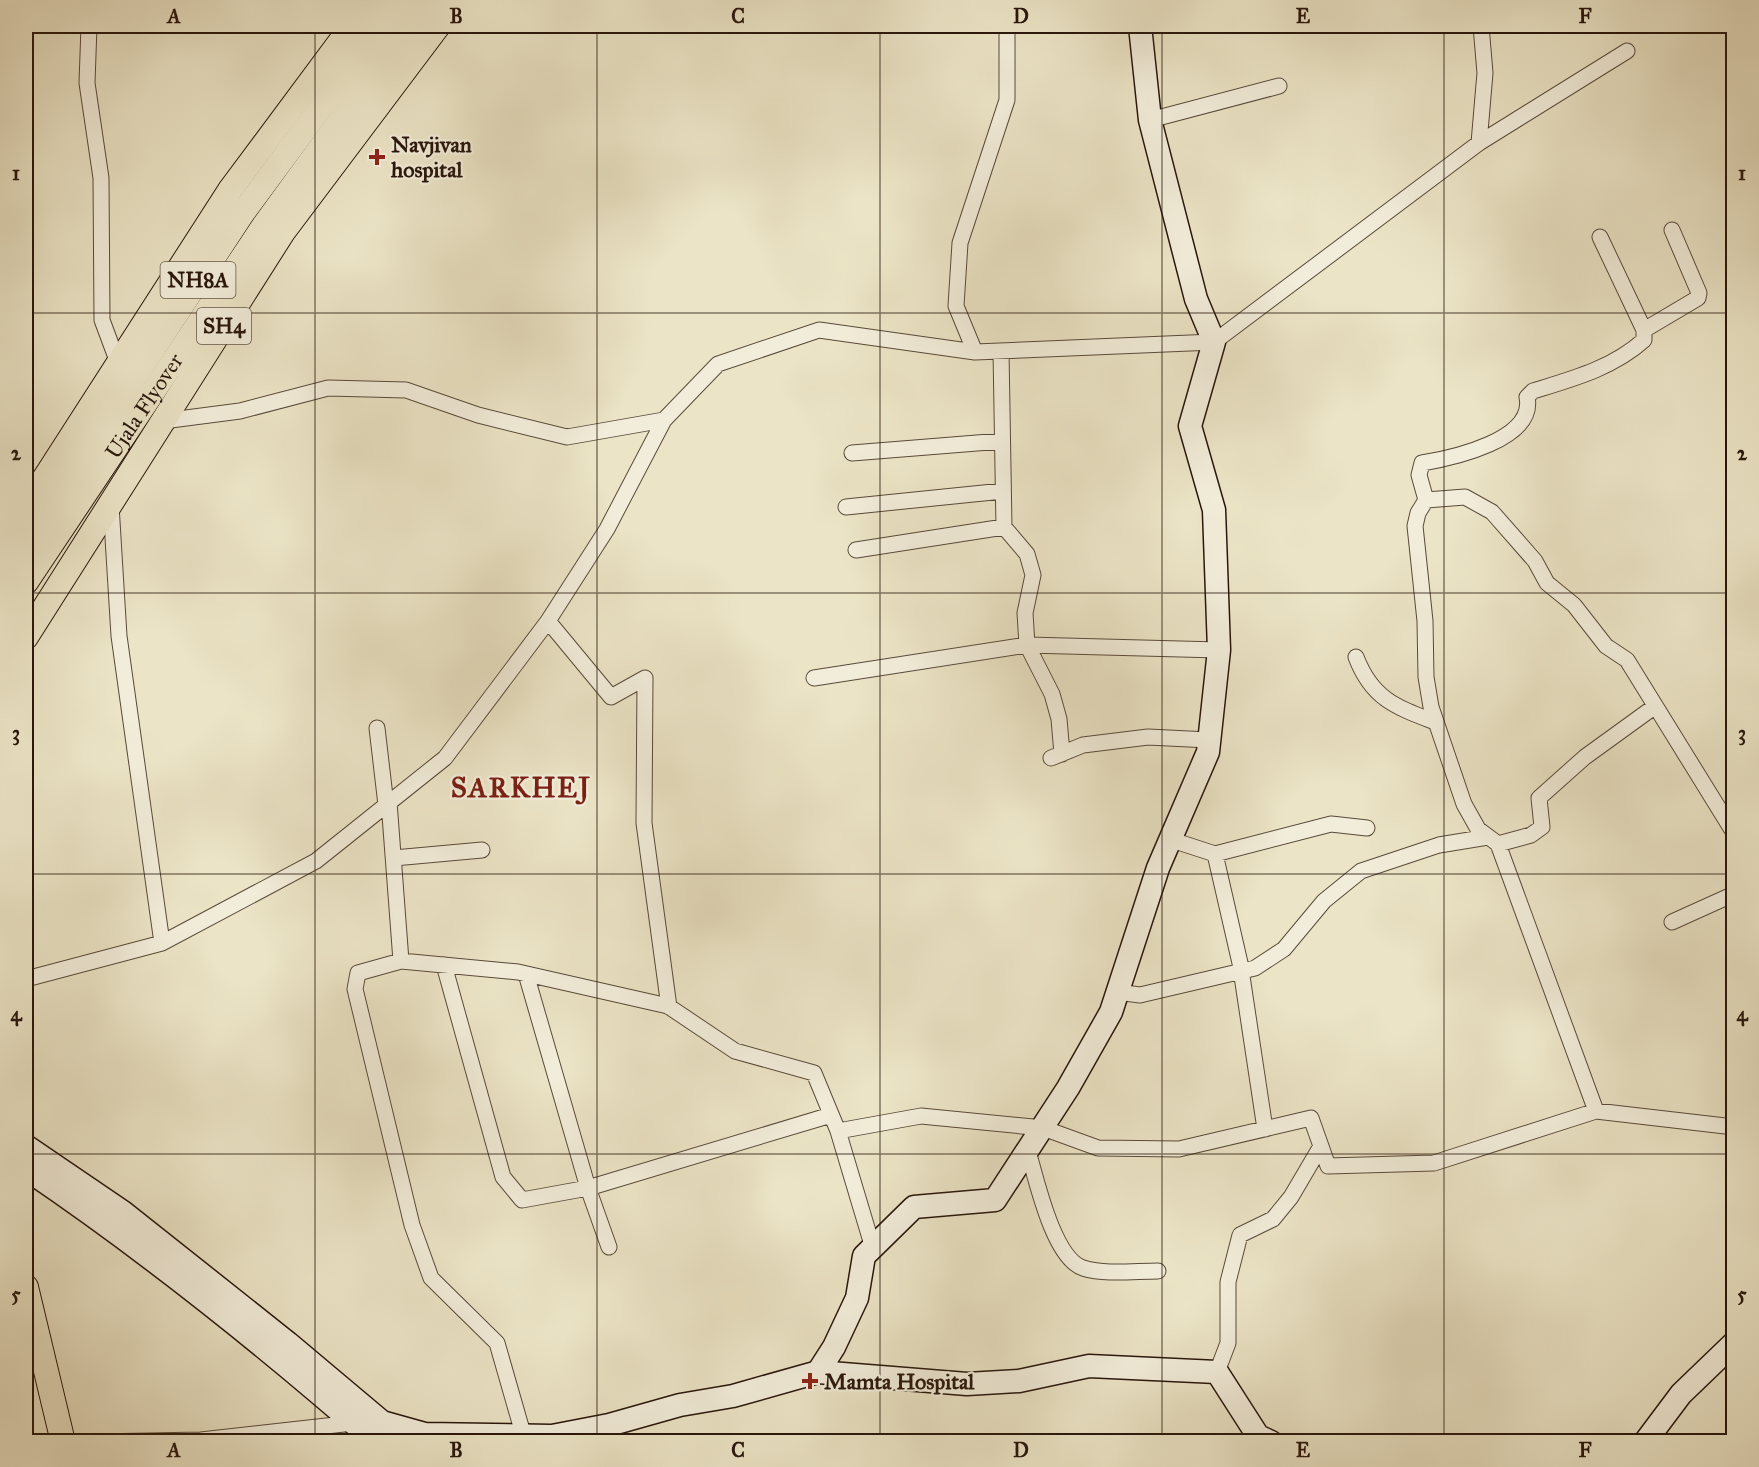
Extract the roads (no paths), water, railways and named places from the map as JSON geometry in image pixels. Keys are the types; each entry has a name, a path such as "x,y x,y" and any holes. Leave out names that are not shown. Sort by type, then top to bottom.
{"main road":[{"path":"26,507 230,190 352,26"},
{"name":"Ujala Flyover","path":"26,542 244,211 381,26"},
{"name":"Ujala Flyover","path":"26,582 265,224 410,26"},
{"name":"SH4","path":"26,637 283,232 438,26"},
{"path":"26,1287 63,1442"}],"street":[{"path":"88,26 87,83 102,178 102,320 118,363"},
{"path":"975,352 956,306 960,243 1007,100 1007,26"},
{"path":"818,1372 834,1347 857,1298 864,1256 914,1207 996,1200 1043,1128 1111,1012 1158,868 1208,752 1219,650 1214,510 1190,426 1214,342 1196,299 1150,120 1140,26"},
{"path":"1479,143 1485,73 1481,26"},
{"path":"26,979 162,943 316,861 445,758 548,621 607,529 664,420 718,364 819,330 975,352 1214,342 1479,143 1627,51"},
{"path":"1150,120 1279,86"},
{"path":"1644,330 1698,298 1699,293 1672,230"},
{"path":"1596,1111 1493,840 1478,829 1464,804 1436,722 1426,677 1425,621 1415,526 1418,513 1426,500 1419,475 1422,463 1451,458 1498,441 1524,417 1529,407 1527,397 1533,391 1588,374 1615,360 1644,340 1644,330 1600,237"},
{"path":"1001,351 1004,527 1027,554 1033,575 1025,613 1027,645 1052,694 1059,719 1057,756 1083,745 1148,737 1209,740"},
{"path":"163,421 240,411 328,388 406,390 478,414 567,437 664,420"},
{"path":"852,453 1002,441"},
{"path":"846,507 1003,490"},
{"path":"1426,500 1465,497 1492,512 1534,561 1548,583 1574,605 1606,646 1627,660 1734,833"},
{"path":"111,502 119,636 162,943"},
{"path":"856,550 1004,527"},
{"path":"548,621 611,698 645,678 644,823 669,1007"},
{"path":"814,678 1027,645 1219,650"},
{"path":"1356,657 1370,686 1384,699 1436,722"},
{"path":"1118,992 1140,995 1255,968 1284,949 1324,901 1361,871 1439,845 1531,835 1542,827 1539,798 1584,757 1654,707"},
{"path":"377,728 394,858 401,961"},
{"path":"1172,840 1215,854 1331,824 1367,828"},
{"path":"394,858 482,850"},
{"path":"1215,854 1242,972 1265,1129"},
{"path":"1671,922 1734,894"},
{"path":"524,1437 497,1343 431,1278 412,1225 355,989 358,973 401,961 526,974 669,1007 735,1051 814,1073 838,1131 873,1248"},
{"path":"444,965 503,1177 522,1200 588,1188 831,1115"},
{"path":"526,974 588,1188 609,1247"},
{"path":"838,1131 921,1116 1043,1128 1098,1148 1179,1149 1311,1118 1328,1166 1434,1163 1596,1111 1734,1126"},
{"path":"26,1146 123,1212 288,1343 382,1422 425,1434 552,1436 586,1430 680,1405 733,1396 818,1372 967,1384 1019,1381 1089,1366 1218,1372"},
{"path":"1218,1372 1228,1343 1228,1282 1240,1235 1273,1219 1291,1197 1321,1146"},
{"path":"1028,1151 1053,1229 1066,1254 1080,1267 1102,1271 1158,1271"},
{"path":"26,1169 112,1228 276,1357 372,1439 384,1442"},
{"path":"1645,1442 1681,1394 1734,1343"},
{"path":"1218,1372 1258,1436 1271,1442"},
{"path":"604,1442 687,1418 733,1396"},
{"path":"95,1442 201,1440 353,1423"}],"place":[{"name":"Navjivan hospital","path":"377,157"},
{"name":"Mamta Hospital","path":"810,1381"}],"district":[{"name":"SARKHEJ","path":"521,787"}]}
